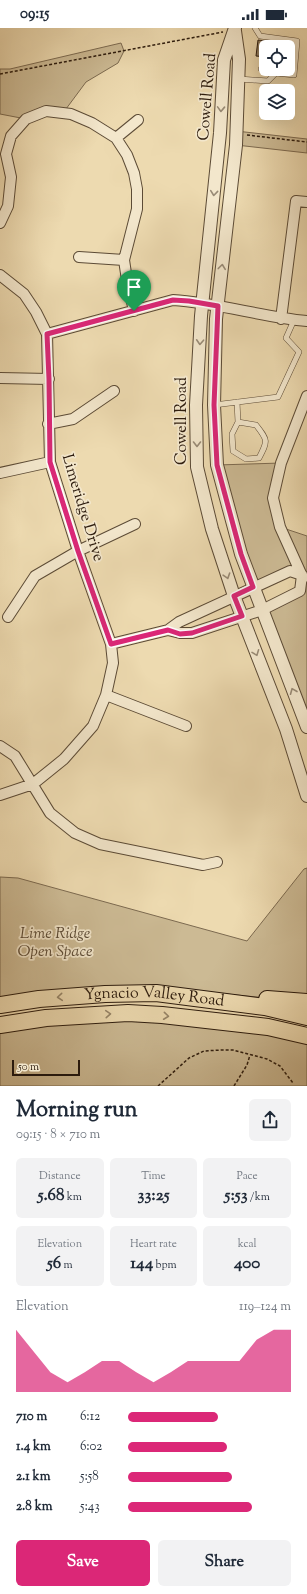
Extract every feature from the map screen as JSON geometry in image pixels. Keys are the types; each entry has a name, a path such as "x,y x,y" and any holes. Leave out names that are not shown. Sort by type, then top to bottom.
{"highway":[{"path":"156,993 186,990 307,1002"},
{"name":"Ygnacio Valley Road","path":"0,1005 39,999 105,994 156,993 265,1007 307,1017"},
{"name":"Ygnacio Valley Road","path":"0,1025 46,1018 128,1013 162,1015 268,1027 307,1036"}],"street":[{"name":"Cowell Road","path":"234,29 239,59 236,145 218,306 214,405 217,465 241,554 307,727"},
{"name":"Cowell Road","path":"234,29 224,60 220,133 202,303 196,405 197,466 212,529 234,596 286,729 307,796"},
{"path":"0,222 8,206 10,177 6,154 11,136 26,119 46,111 71,114 92,123 116,138 127,155 134,173 137,189 137,209 124,260 134,311"},
{"path":"116,138 138,120"},
{"path":"281,319 296,201 307,202"},
{"path":"79,256 124,260"},
{"name":"Limeridge Drive","path":"0,275 24,294 36,312 47,334 50,462 78,551 111,644 112,663 106,695 93,726 64,758 32,784 0,796"},
{"path":"47,334 173,300 202,303 281,319 307,321"},
{"path":"0,378 49,379"},
{"path":"48,424 73,419 114,391"},
{"path":"307,396 281,462 273,498 280,527 307,585"},
{"path":"0,473 50,462"},
{"path":"8,617 35,576 78,551 135,524"},
{"path":"111,644 168,630 179,622 290,571 302,575"},
{"path":"168,630 180,634 192,633 262,610 300,591 302,575"},
{"path":"106,695 186,726"},
{"path":"0,746 15,756 50,813 75,833 100,844 203,865 217,862"}],"lane":[{"path":"255,28 260,36 290,40"},
{"path":"295,41 297,41 295,64"},
{"path":"238,79 268,81 273,76"},
{"path":"214,405 278,397 299,352 286,338 294,320"},
{"path":"237,402 238,422 232,434 233,451 246,458 259,458 266,445 266,438 256,425 238,422"}],"path":[{"path":"0,74 234,29"},
{"path":"236,134 307,142"},
{"path":"158,1086 189,1058 196,1054 221,1050 233,1050 267,1059 280,1066 293,1083"},
{"path":"234,1086 247,1065 250,1055"}],"green space":[{"path":"121,43 124,51 118,63 86,82 63,113 26,119 0,114 0,69 10,69"},
{"path":"236,131 307,139 307,153 236,145"},
{"path":"281,463 273,498 280,527 307,536 307,727 262,610 300,591 302,575 290,571 253,587 217,465"},
{"name":"Lime Ridge Open Space","path":"307,868 307,1002 186,990 0,1005 0,877 18,878 247,941 304,869"},
{"path":"162,1015 307,1036 307,1086 0,1086 0,1025"}],"building":[{"path":"258,40 259,40 259,56 256,56"}],"route":[{"path":"173,300 218,306 216,319 214,405 217,465 241,554 253,587 234,596 242,616 192,633 180,634 168,630 111,644 78,551 50,462 47,334 134,311 173,300"}]}
